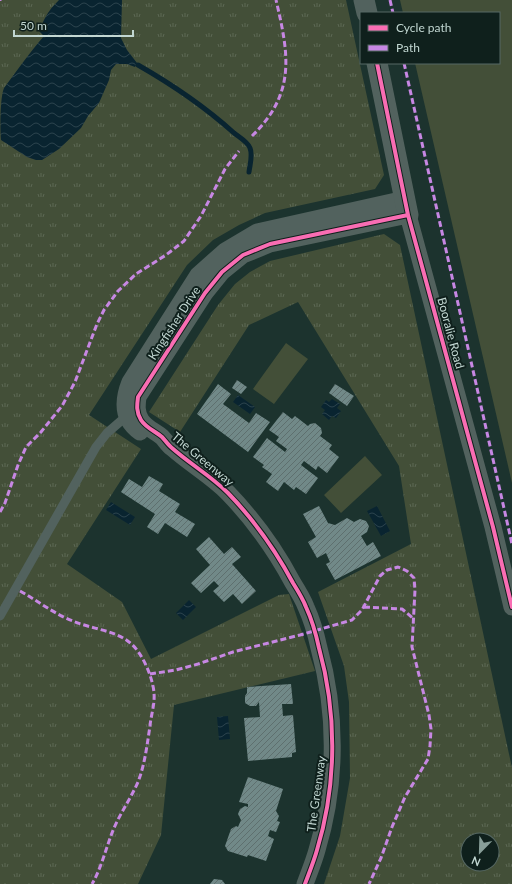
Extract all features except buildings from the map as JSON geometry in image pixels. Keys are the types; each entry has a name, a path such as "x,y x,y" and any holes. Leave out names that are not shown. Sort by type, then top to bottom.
{"street":[{"path":"364,0 367,12"},
{"name":"Booralie Road","path":"377,64 407,207 493,527 512,608"},
{"name":"Kingfisher Drive","path":"133,416 138,397 201,299 222,272 243,255 270,244 407,207"},
{"name":"The Greenway","path":"133,416 142,421 162,437 171,448 204,472 223,489 256,526 280,558 306,607 315,632 326,677 331,707 333,748 331,780 325,816 317,850 305,884"}],"lane":[{"path":"0,616 96,447 107,433 122,420 133,416"}],"green space":[{"path":"0,0 346,0 384,175 375,189 265,213 239,225 213,240 187,265 89,415 141,449 67,564 122,602 151,659 279,595 289,594 315,671 174,705 161,835 138,884 0,884"},
{"path":"400,0 512,0 512,483 415,64 500,64 500,12 403,12"},
{"path":"384,234 400,245 512,768 512,884 324,884 340,836 350,778 349,702 344,666 318,592 411,544 399,466 298,302 249,325 180,432 149,412 218,305 235,284 250,272 270,261"},
{"path":"286,343 308,359 274,404 253,389"},
{"path":"365,456 382,475 341,513 324,495"}],"water":[{"path":"59,0 122,0 121,38 127,50 137,63 135,67 127,64 116,64 111,70 109,80 99,103 88,116 81,128 59,149 42,160 36,160 27,157 1,140 0,121 2,98 4,88 44,36 39,31 47,14"},
{"path":"238,395 255,407 250,414 233,402"},
{"path":"332,399 340,404 337,408 341,411 336,418 332,416 329,420 322,414 325,410 321,407 326,400 329,402"},
{"path":"111,502 135,517 130,525 106,510"},
{"path":"377,506 390,531 381,536 367,511"},
{"path":"189,600 196,607 183,620 176,613"},
{"path":"228,716 230,739 219,740 217,717"}],"waterway":[{"path":"138,65 188,96 245,142 251,151 249,172"}],"marked path":[{"path":"252,136 266,120 276,104 282,89 286,56 281,20 276,0"},
{"path":"390,0 393,12"},
{"path":"404,64 512,544"},
{"path":"0,512 5,503 26,447 41,432 62,406 75,382 97,324 104,310 118,291 136,274 166,255 184,241 201,216 225,169 239,151"},
{"path":"150,674 176,670 233,652 352,620 362,610 380,576 387,570 398,567 407,571 414,578 415,590 412,647 429,715 431,729 430,746 428,759 405,797 369,884"},
{"path":"20,591 66,618 80,624 109,632 129,642 134,646 142,658 152,680 154,701 146,754 138,782 114,828 99,871 92,884"},
{"path":"364,607 402,609 414,619"}],"cycle path":[{"path":"377,64 408,215 493,527 512,607"},
{"path":"305,884 316,854 324,825 331,774 332,749 332,723 329,698 325,673 312,622 303,601 286,571 256,525 228,493 179,454 162,437 143,423 139,417 137,406 138,397 205,293 222,272 243,255 270,244 408,215"}]}
